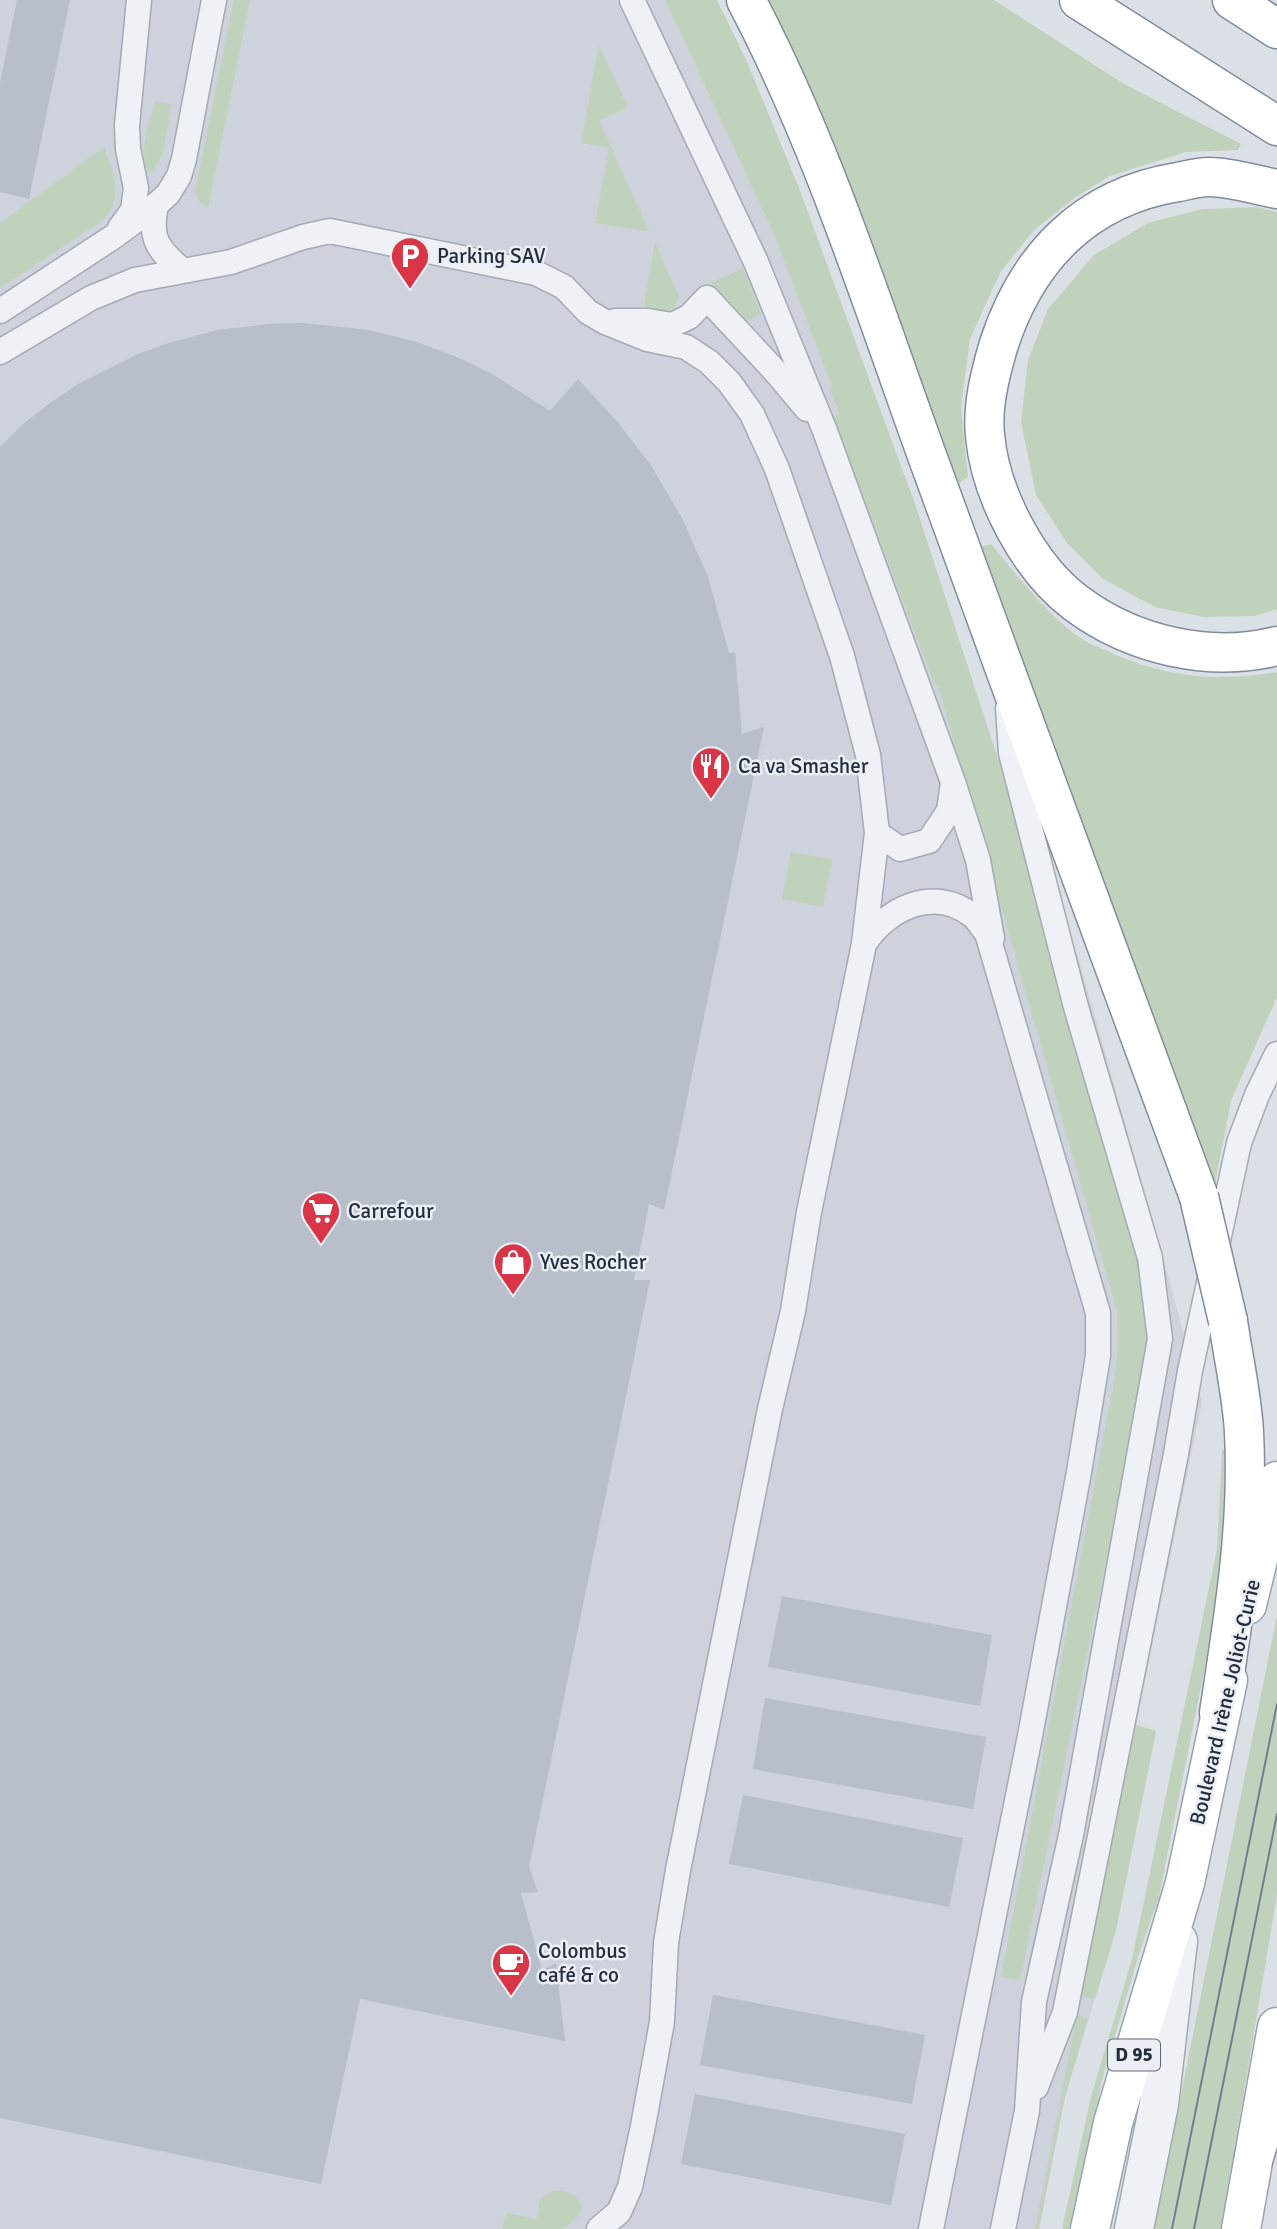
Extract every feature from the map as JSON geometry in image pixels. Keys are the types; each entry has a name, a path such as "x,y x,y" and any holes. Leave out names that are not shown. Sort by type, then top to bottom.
{"main road":[{"path":"746,0 771,46 841,215 1199,1197 1227,1321 1244,1429 1245,1495 1238,1586 1219,1713"},
{"path":"1079,0 1277,126"},
{"path":"1232,0 1277,29"},
{"path":"1277,189 1209,177 1150,186 1095,211 1061,238 1033,271 1006,323 989,377 985,435 994,480 1013,526 1041,569 1076,603 1121,630 1166,646 1223,654 1277,646"},
{"name":"Boulevard Irène Joliot-Curie","path":"1090,2229 1113,2123 1185,1883 1219,1713 1277,1481"},
{"path":"1241,2229 1277,2027"},
{"path":"1254,2157 1277,2082"}],"street":[{"name":"Boulevard Irène Joliot-Curie","path":"1134,2229 1159,2104 1185,1883"}],"lane":[{"path":"113,237 133,210 136,188 128,149 127,125 139,0"},
{"path":"0,311 113,237 168,194 179,176 184,159 214,0"},
{"path":"632,0 756,262 825,431 953,782 978,860 996,959"},
{"path":"156,205 152,226 157,242 168,258 182,270"},
{"path":"0,352 91,298 135,280 231,262 303,237 330,231 536,273 564,287 588,312 605,321 646,339 686,347 709,362 729,382 752,414 777,469 842,656 868,755 877,833 864,944 809,1212 793,1311 770,1409 678,1870 666,1943 659,2034 630,2187 621,2220 599,2229"},
{"path":"605,321 649,321 672,325 689,317 707,299 775,371 825,431"},
{"path":"1003,2229 1027,2111 1034,2002 1071,1835 1160,1339 1150,1258 1076,1007 1011,753 1007,676"},
{"path":"877,833 900,849 929,841 949,811 953,782"},
{"path":"864,944 875,927 892,913 912,905 934,902 953,905 973,916 987,933 1098,1312 1098,1356 1032,1724 931,2229"},
{"path":"1027,2111 1065,2012 1176,1454 1190,1371 1238,1143 1277,1054"}],"shaded area":[{"path":"0,0 665,0 775,237 833,386 829,387 939,690 1078,957 1202,1402 1136,1725 1156,1731 1116,1930 1065,2097 1039,2229 0,2229"}],"green space":[{"path":"234,0 250,0 208,208 199,202 195,191"},
{"path":"665,0 717,0 748,64 799,188 915,504 1002,771 1142,1277 1147,1331 1142,1385 1020,1981 1001,1977 1115,1376 1117,1311 939,690 935,686 833,417 839,414 829,387 832,386 775,237"},
{"path":"766,0 994,0 1124,84 1241,144 1238,150 1186,152 1110,176 1076,197 1033,231 1000,273 970,339 961,407 968,477 959,483"},
{"path":"599,45 628,108 599,120 649,232 595,223 609,148 581,143"},
{"path":"155,102 172,104 162,156 149,175 144,148"},
{"path":"104,147 115,185 109,212 102,221 0,288 0,223"},
{"path":"1257,207 1277,212 1277,609 1255,616 1203,617 1155,607 1103,579 1067,543 1036,495 1021,422 1028,360 1048,309 1094,255 1148,223 1202,209"},
{"path":"655,243 679,297 674,308 665,312 647,308 644,303"},
{"path":"743,268 761,314 746,321 711,283"},
{"path":"991,544 1047,609 1085,641 1134,662 1174,673 1234,677 1277,672 1277,997 1231,1101 1213,1194 981,547"},
{"path":"791,852 832,859 823,907 782,899"},
{"path":"1231,1446 1224,1572 1159,1897 1102,2080 1071,2229 1062,2229 1091,2097 1132,1959 1217,1549 1222,1451"},
{"path":"1277,1615 1277,1895 1221,2229 1154,2229"},
{"path":"1136,1725 1156,1731 1116,1930 1095,1999 1081,1996"},
{"path":"1077,2015 1088,2018 1065,2097 1039,2229 1035,2229"},
{"path":"554,2190 572,2194 578,2199 582,2209 575,2220 562,2229 502,2229 506,2213 537,2219 540,2200"}],"building":[{"path":"17,0 70,0 29,199 0,192 0,83"},
{"name":"Carrefour","path":"302,323 369,330 417,342 494,375 550,411 578,379 616,420 650,464 682,518 708,577 729,653 735,652 742,734 764,727 664,1210 649,1204 634,1280 650,1280 529,1867 538,1892 521,1893 542,1970 556,1963 565,2041 360,1999 321,2184 0,2118 0,447 23,424 78,384 138,354 218,330"},
{"path":"782,1596 992,1635 980,1706 768,1667"},
{"path":"765,1698 986,1737 973,1809 753,1769"},
{"path":"743,1795 963,1838 949,1907 729,1864"},
{"path":"713,1995 925,2035 912,2104 700,2065"},
{"path":"695,2094 905,2134 891,2205 681,2164"}],"tram line":[{"path":"1172,2229 1277,1704"},
{"path":"1194,2229 1277,1814"}],"place":[{"name":"Parking SAV","path":"410,290"},
{"name":"Ca va Smasher","path":"711,800"},
{"name":"Carrefour","path":"321,1245"},
{"name":"Yves Rocher","path":"513,1296"},
{"name":"Colombus café & co","path":"511,1997"}]}
